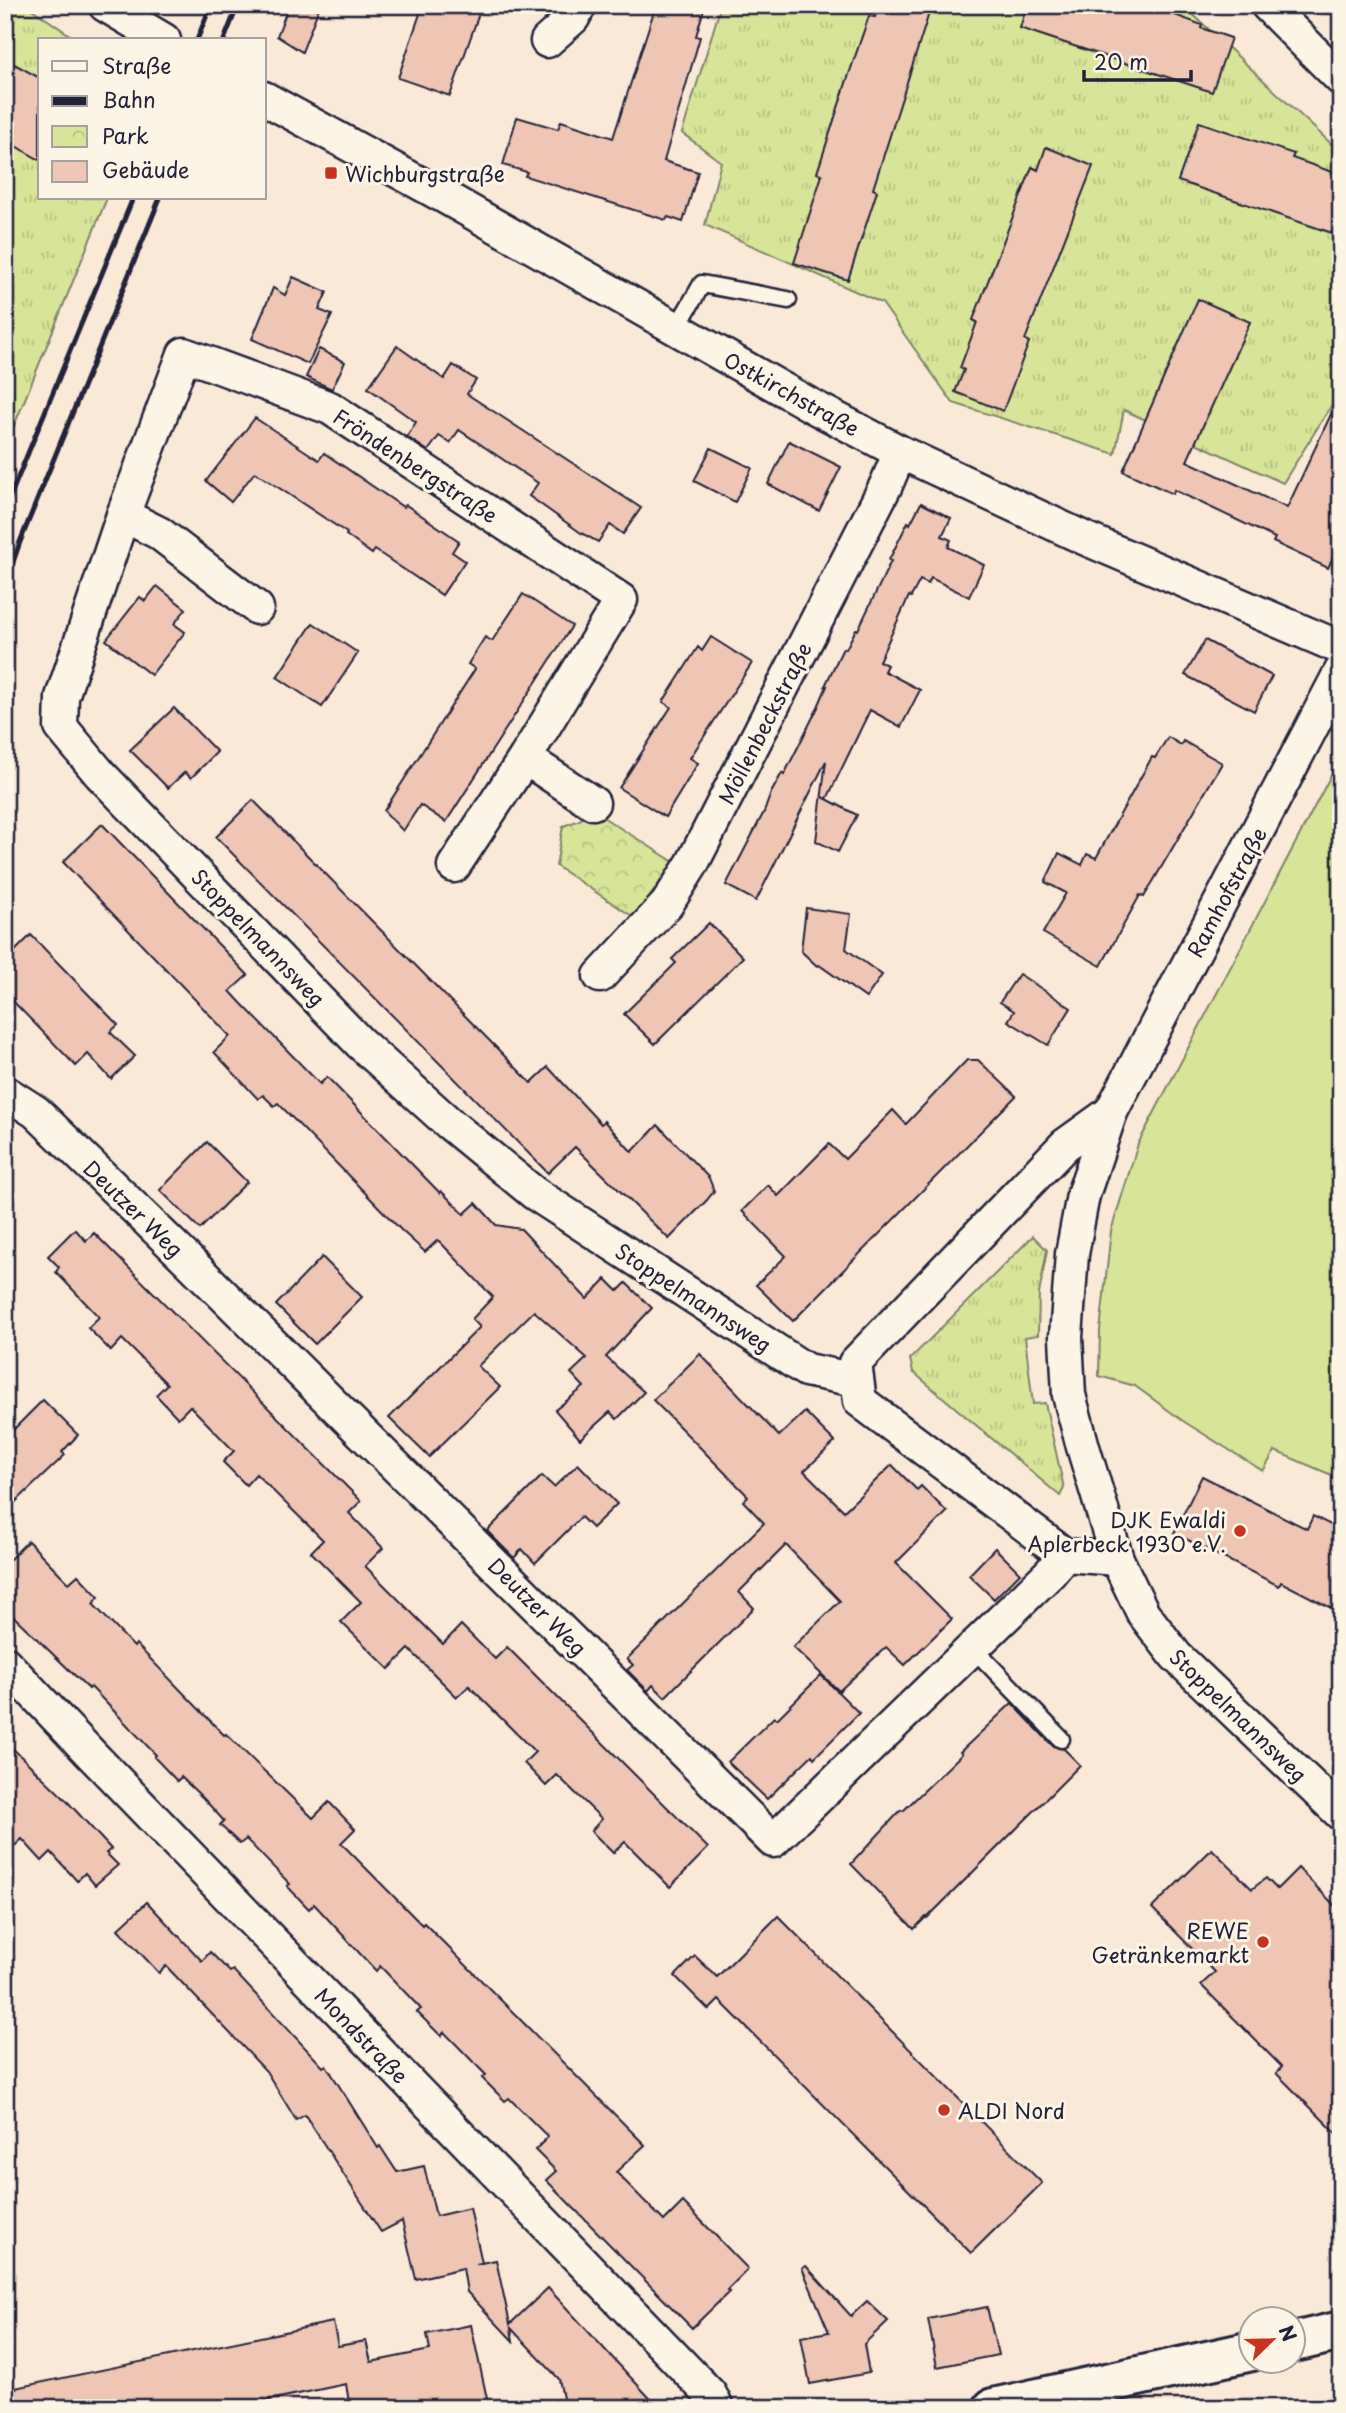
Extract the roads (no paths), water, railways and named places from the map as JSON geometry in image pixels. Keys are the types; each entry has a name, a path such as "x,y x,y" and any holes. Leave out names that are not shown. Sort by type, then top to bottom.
{"main road":[{"path":"1308,2339 1341,2332"},
{"path":"993,2408 1238,2354"}],"street":[{"path":"105,5 161,38"},
{"path":"547,41 573,18 580,5"},
{"path":"1267,5 1341,79"},
{"name":"Ostkirchstraße","path":"266,99 814,407 900,452 1084,538 1341,648"},
{"name":"Fröndenbergstraße","path":"61,727 62,697 123,515 184,354 330,408 621,600 525,758 454,866"},
{"name":"Möllenbeckstraße","path":"600,976 667,904 692,864 886,485 900,452"},
{"path":"123,515 159,533 257,608"},
{"name":"Ramhofstraße","path":"1117,1559 1069,1395 1066,1337 1072,1254 1083,1195 1111,1112 1341,671"},
{"name":"Stoppelmannsweg","path":"61,727 100,774 360,1043 513,1176 534,1193 806,1370 856,1380"},
{"path":"525,758 593,803"},
{"name":"Deutzer Weg","path":"5,1092 36,1112 773,1840 1051,1573 1065,1555"},
{"name":"Ramhofstraße","path":"856,1380 855,1363 1065,1145 1111,1112"},
{"path":"856,1380 860,1401 1065,1555 1117,1559"},
{"name":"Stoppelmannsweg","path":"1117,1559 1143,1613 1176,1656 1341,1814"},
{"name":"Mondstraße","path":"5,1663 710,2394 717,2408"}],"lane":[{"path":"676,329 702,284 788,300"},
{"path":"973,1648 1061,1739"}],"railway":[{"path":"198,38 211,5"},
{"path":"225,38 238,5"},
{"path":"5,509 132,200"},
{"path":"5,585 159,200"}],"place":[{"name":"Wichburgstraße","path":"331,173"},
{"name":"DJK Ewaldi Aplerbeck 1930 e.V.","path":"1240,1531"},
{"name":"REWE Getränkemarkt","path":"1263,1942"},
{"name":"ALDI Nord","path":"944,2110"}]}
